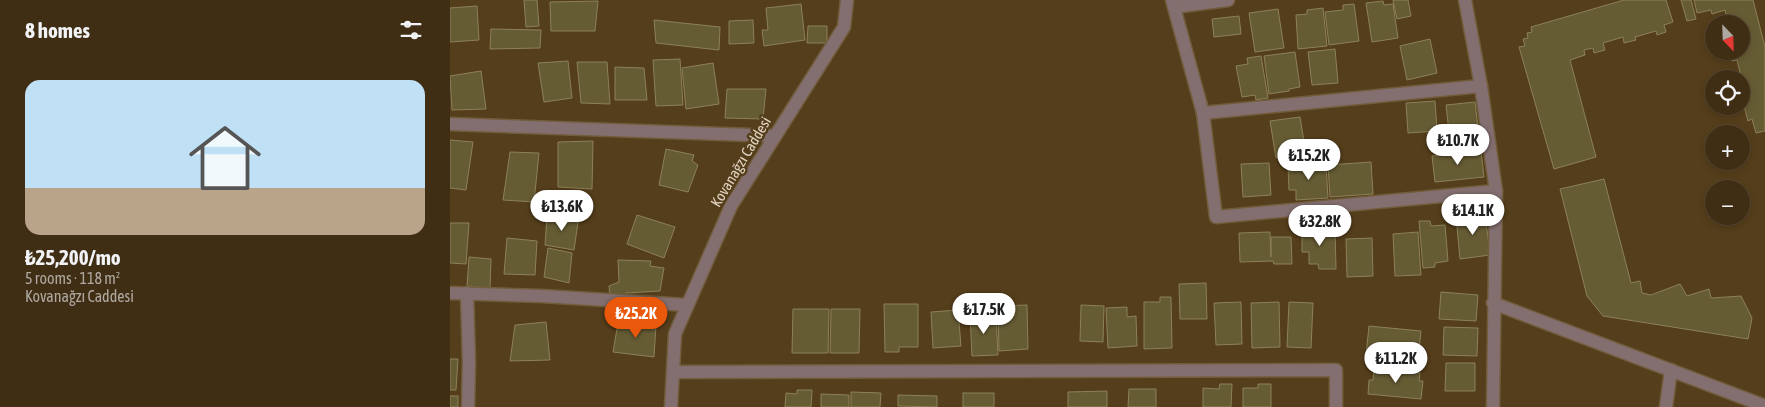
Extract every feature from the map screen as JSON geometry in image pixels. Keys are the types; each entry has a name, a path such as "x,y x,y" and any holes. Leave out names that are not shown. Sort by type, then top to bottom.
{"street":[{"name":"Kovanağzı Caddesi","path":"671,407 675,334 687,305 731,206 844,27 846,0"},
{"path":"1228,0 1173,3 1203,113 1216,217 1496,191"},
{"path":"1465,0 1481,86 1496,191 1493,407"},
{"path":"1203,113 1481,86"},
{"path":"450,124 775,136"},
{"path":"450,293 542,296 687,305"},
{"path":"467,293 470,363 468,407"},
{"path":"1494,302 1765,406"},
{"path":"673,372 1336,370 1336,407"},
{"path":"1666,407 1671,370"}],"building":[{"path":"524,0 537,0 539,26 526,27"},
{"path":"1393,0 1408,0 1411,16 1397,19"},
{"path":"1624,0 1666,0 1673,22 1664,25 1666,32 1657,35 1656,31 1635,37 1636,40 1624,43 1623,37 1603,43 1605,50 1594,53 1593,48 1584,50 1585,55 1570,60 1596,157 1554,169 1519,47 1525,46 1523,39 1528,38 1527,33 1532,32 1531,27"},
{"path":"1681,0 1691,0 1696,19 1687,21"},
{"path":"1694,0 1753,0 1765,47 1765,131 1756,133 1752,119 1748,121 1746,115 1750,115 1750,70 1740,70 1737,60 1750,60 1750,15 1726,15 1725,10 1712,14 1711,10 1697,13"},
{"path":"598,1 595,31 551,31 550,2"},
{"path":"1383,1 1384,5 1393,4 1398,38 1372,42 1366,3"},
{"path":"801,4 805,40 764,46 762,30 768,30 766,8"},
{"path":"1354,4 1359,41 1329,45 1325,12 1343,10 1343,5"},
{"path":"477,6 479,40 450,42 450,8"},
{"path":"1323,8 1327,46 1298,49 1296,15 1307,14 1307,10"},
{"path":"1278,9 1284,48 1255,52 1249,13"},
{"path":"1239,16 1241,34 1214,37 1212,19"},
{"path":"654,20 720,27 719,50 656,43"},
{"path":"753,20 754,43 729,44 729,21"},
{"path":"808,26 827,26 827,43 807,43"},
{"path":"491,29 541,30 540,48 490,49"},
{"path":"1430,39 1437,73 1407,80 1400,46"},
{"path":"1335,49 1338,83 1312,85 1308,52"},
{"path":"1295,52 1300,87 1269,94 1264,56"},
{"path":"1261,56 1268,98 1256,100 1255,95 1242,97 1236,66 1248,64 1247,58"},
{"path":"680,59 683,105 656,106 653,60"},
{"path":"568,61 572,98 544,102 538,63"},
{"path":"577,62 607,62 610,104 581,103"},
{"path":"713,63 719,104 686,109 682,68"},
{"path":"615,67 644,68 647,100 615,100"},
{"path":"481,71 486,109 452,110 450,76"},
{"path":"727,89 766,89 763,119 725,118"},
{"path":"1435,101 1437,131 1408,133 1406,103"},
{"path":"1475,102 1479,137 1450,141 1446,105"},
{"path":"1300,117 1306,154 1276,158 1270,121"},
{"path":"450,140 473,142 466,190 450,188"},
{"path":"593,141 592,189 558,187 558,142"},
{"path":"666,149 694,155 692,161 698,165 688,192 659,185"},
{"path":"1481,151 1484,177 1435,182 1432,156"},
{"path":"510,152 539,153 534,202 503,200"},
{"path":"1371,162 1373,194 1330,197 1328,165"},
{"path":"1269,163 1271,195 1243,197 1241,164"},
{"path":"1326,164 1328,198 1296,200 1296,190 1289,190 1288,166"},
{"path":"1604,179 1631,283 1640,281 1642,293 1651,295 1680,284 1687,296 1709,289 1711,298 1741,296 1752,318 1748,339 1603,316 1587,296 1560,189"},
{"path":"1485,213 1490,255 1460,259 1456,216"},
{"path":"637,215 675,227 664,258 627,244"},
{"path":"547,216 579,216 574,250 545,245"},
{"path":"1419,221 1430,221 1431,226 1445,225 1448,261 1435,263 1435,267 1423,268"},
{"path":"450,223 469,223 466,264 450,263"},
{"path":"1335,228 1336,269 1319,269 1318,264 1309,264 1309,252 1302,252 1302,229"},
{"path":"1270,232 1271,257 1271,237 1291,237 1292,264 1274,264 1273,261 1240,262 1239,233"},
{"path":"1418,232 1421,275 1395,276 1393,234"},
{"path":"507,238 537,241 535,275 504,274"},
{"path":"1372,238 1373,276 1347,277 1346,239"},
{"path":"548,248 572,253 569,283 544,277"},
{"path":"469,257 491,259 490,288 467,286"},
{"path":"618,260 651,261 650,266 664,268 660,291 626,293 626,299 610,298 609,286 619,282"},
{"path":"1206,283 1207,319 1180,319 1179,284"},
{"path":"1441,292 1478,295 1476,321 1439,319"},
{"path":"1160,297 1171,297 1172,348 1144,349 1144,302 1160,302"},
{"path":"1241,302 1242,344 1216,345 1214,303"},
{"path":"1279,302 1280,347 1252,348 1251,303"},
{"path":"1289,302 1313,303 1311,348 1287,347"},
{"path":"884,304 918,304 918,347 899,347 899,352 885,352"},
{"path":"1027,305 1028,349 999,351 998,306"},
{"path":"1081,305 1104,306 1103,342 1080,341"},
{"path":"1127,307 1127,317 1136,316 1137,346 1108,348 1106,308"},
{"path":"793,309 829,309 828,353 792,353"},
{"path":"831,309 860,309 859,353 830,353"},
{"path":"958,310 961,346 933,348 931,312"},
{"path":"996,314 998,355 972,356 970,315"},
{"path":"546,322 550,360 510,361 515,325"},
{"path":"618,323 656,325 654,357 613,352"},
{"path":"1369,326 1421,331 1418,360 1366,355"},
{"path":"1444,327 1478,328 1477,356 1443,355"},
{"path":"450,359 458,359 456,390 450,390"},
{"path":"1446,363 1475,363 1475,391 1445,391"},
{"path":"1374,369 1420,373 1419,381 1423,381 1421,399 1368,394 1369,380 1373,380"},
{"path":"1220,384 1232,384 1231,407 1203,407 1203,388 1219,389"},
{"path":"1258,384 1271,384 1271,407 1243,407 1243,388 1258,388"},
{"path":"1129,389 1156,389 1156,407 1128,407"},
{"path":"797,390 812,390 811,407 785,407 786,393 797,394"},
{"path":"1107,391 1107,407 1068,407 1068,392"},
{"path":"851,392 881,393 880,407 851,407"},
{"path":"963,393 994,393 994,407 963,407"},
{"path":"821,394 849,395 849,407 821,407"},
{"path":"898,395 937,396 937,407 898,406"},
{"path":"450,396 458,396 458,407 450,407"}]}
